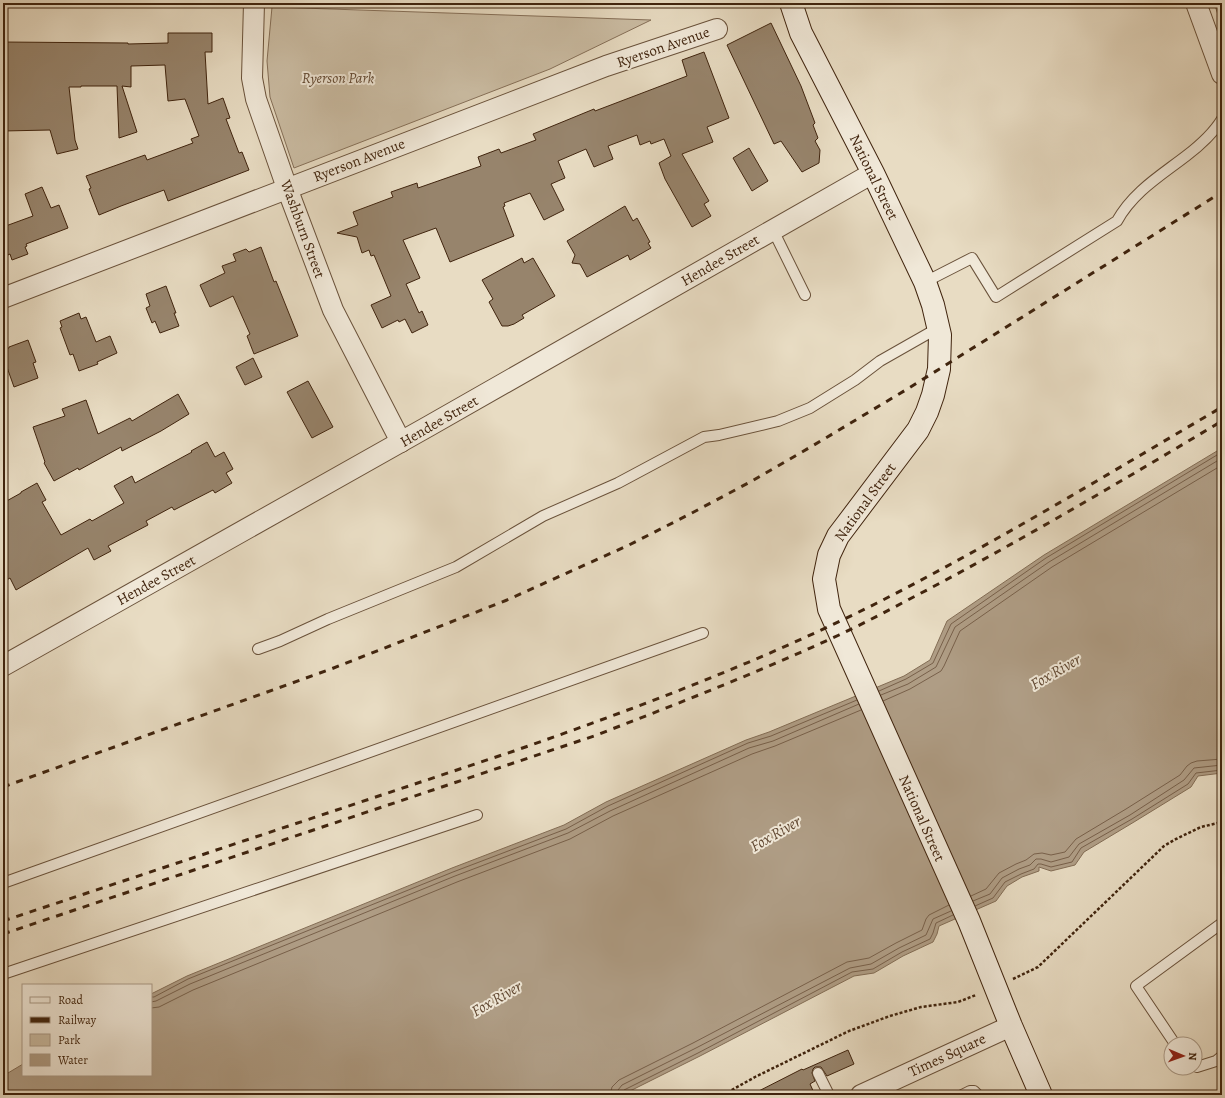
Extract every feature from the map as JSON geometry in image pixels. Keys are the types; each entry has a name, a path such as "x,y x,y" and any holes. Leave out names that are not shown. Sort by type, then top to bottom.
{"street":[{"name":"Washburn Street","path":"254,3 252,78 256,98 287,188 333,310 401,442"},
{"name":"National Street","path":"791,3 801,33 873,173 925,282 934,305 940,335 939,369 933,395 918,430 838,536 829,555 824,579 829,609 969,921 1011,1026 1041,1095"},
{"path":"1196,3 1222,74"},
{"name":"Ryerson Avenue","path":"3,298 606,66 717,29"},
{"name":"Hendee Street","path":"3,666 401,442 873,173"},
{"name":"Times Square","path":"861,1095 1011,1026"}],"lane":[{"path":"925,282 972,258 996,297 1117,221 1124,208 1143,189 1202,144 1222,119"},
{"path":"773,230 805,295"},
{"path":"258,649 456,567 543,516 618,483 704,437 719,435 778,420 810,408 855,380 880,361 938,328"},
{"path":"3,884 703,633"},
{"path":"3,974 477,815"},
{"path":"1170,1036 1136,986 1222,923"},
{"path":"1203,1065 1216,1061 1222,1056"},
{"path":"818,1073 829,1095"},
{"path":"962,1095 970,1091 974,1091 978,1095"}],"path":[{"path":"1017,977 1038,968 1164,846 1200,827 1222,822"},
{"path":"723,1095 755,1077 849,1031 890,1016 922,1008 958,1002 978,994"}],"green space":[{"path":"1214,3 1222,3 1222,26"},
{"name":"Ryerson Park","path":"272,7 651,20 550,69 294,168 270,97 267,61"}],"water":[{"name":"Fox River","path":"1222,448 1222,773 1198,776 1191,787 1084,852 1075,865 1051,871 1039,867 1039,871 1022,877 1007,886 996,901 939,926 933,942 903,956 874,973 854,976 622,1095 3,1095 3,1076 22,1065 22,1076 152,1076 152,994 187,976 452,868 564,825 606,802 746,740 769,732 904,676 930,660 947,621 1044,555"}],"building":[{"path":"771,23 801,86 815,123 813,125 818,138 815,141 820,150 819,163 802,172 781,141 774,144 727,45"},
{"path":"168,33 212,33 212,52 205,52 208,104 223,98 230,118 226,119 239,153 242,152 249,170 168,201 164,190 99,215 89,189 91,188 86,176 145,155 147,160 193,143 191,139 199,136 185,99 168,101 165,65 131,66 131,87 122,86 137,132 119,138 117,86 69,87 75,140 78,149 57,154 50,130 3,131 3,42 128,44 168,43"},
{"path":"704,52 729,118 707,127 713,142 682,154 709,201 704,204 711,216 692,227 665,179 659,163 671,156 664,139 651,144 650,141 640,145 637,135 608,146 613,159 594,167 586,149 558,161 565,178 551,184 564,210 544,220 530,193 504,203 505,206 503,207 514,236 450,262 436,228 403,240 420,278 406,284 419,313 422,311 428,325 412,333 405,319 399,322 398,320 382,328 371,305 391,296 374,255 371,256 369,250 362,253 357,237 337,233 358,225 353,212 393,197 391,192 417,183 418,188 481,166 478,157 499,149 501,153 536,140 533,134 594,109 595,111 687,76 682,60"},
{"path":"749,148 768,181 752,191 733,158"},
{"path":"42,187 51,208 59,205 68,228 26,244 27,246 25,247 28,254 12,260 10,254 8,255 3,240 3,227 33,216 25,194"},
{"path":"625,206 633,221 637,218 650,242 648,243 651,248 630,260 628,255 587,277 580,264 572,263 575,255 567,241"},
{"path":"261,247 274,282 276,281 298,336 254,354 247,336 250,334 233,296 210,307 200,285 225,273 222,266 236,261 233,254 246,249 249,252"},
{"path":"522,258 524,263 533,258 555,296 522,315 524,318 514,324 502,326 489,302 493,299 482,280"},
{"path":"166,286 179,326 160,333 155,321 152,323 146,308 150,306 146,294"},
{"path":"79,313 81,319 86,317 96,342 110,336 117,353 97,362 98,364 79,371 73,354 70,355 60,328 62,327 60,321"},
{"path":"28,340 36,362 33,363 38,378 14,387 3,356 3,350"},
{"path":"253,358 262,377 245,385 236,367"},
{"path":"308,381 333,427 312,438 287,392"},
{"path":"178,394 189,414 161,431 122,451 121,447 79,470 78,468 54,481 44,463 45,462 33,427 65,416 62,409 86,400 98,434 130,418 132,421"},
{"path":"207,442 215,457 224,452 233,469 226,473 232,483 215,493 213,490 174,510 172,507 146,521 148,525 108,546 111,551 94,560 88,548 16,590 10,578 3,582 3,503 37,483 46,500 42,502 61,535 90,519 92,521 124,503 114,486 132,476 135,483 192,452 191,451"},
{"path":"848,1050 854,1064 827,1076 821,1067 815,1067 813,1069 812,1073 815,1081 810,1084 815,1095 751,1095 802,1069 803,1070"}],"railway":[{"path":"3,787 331,669 507,600 629,545 752,481 814,445 909,388 1222,192"},
{"path":"3,921 514,751 698,683 833,625 921,580 1051,508 1222,407"},
{"path":"3,934 594,736 748,675 839,635 927,590 1039,529 1222,421"}]}
